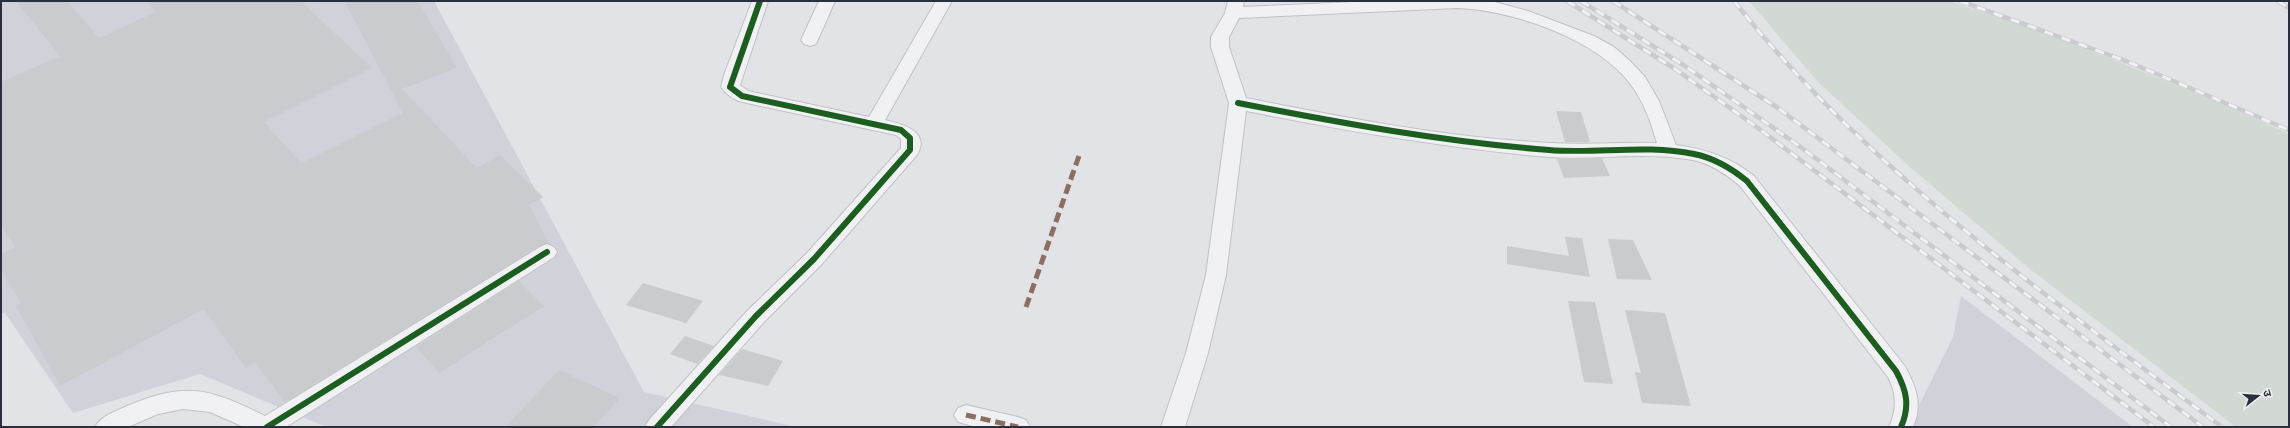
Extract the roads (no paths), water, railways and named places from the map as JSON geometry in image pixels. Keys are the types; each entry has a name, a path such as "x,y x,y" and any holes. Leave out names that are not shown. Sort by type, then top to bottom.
{"street":[{"path":"657,427 756,316 814,259 910,150 912,141 908,134 901,130 742,96 734,91 730,87 733,75 760,1"},
{"path":"810,40 827,1"},
{"path":"874,124 944,1"},
{"path":"1174,427 1197,353 1216,275 1238,103 1220,47 1220,37 1234,7 1286,12 1406,4 1464,3 1486,5 1514,12 1567,29 1591,40 1614,54 1628,68 1652,101 1660,119 1669,151"},
{"path":"1238,103 1339,124 1472,143 1558,150 1669,151 1716,160 1732,168 1747,181 1896,371 1905,386 1909,407 1901,427"},
{"path":"107,427 156,404 184,400 210,402 267,427 547,252"},
{"path":"966,415 1018,427"}],"railway":[{"path":"1567,1 1675,69 1758,128 2154,427"},
{"path":"1581,1 1685,66 1802,148 2171,427"},
{"path":"1613,1 1778,108 2203,427"},
{"path":"1734,1 1786,63 1842,121 1902,176 2028,281 2222,427"},
{"path":"1960,1 2126,61 2289,130"},
{"path":"2278,1 2289,8"}]}
